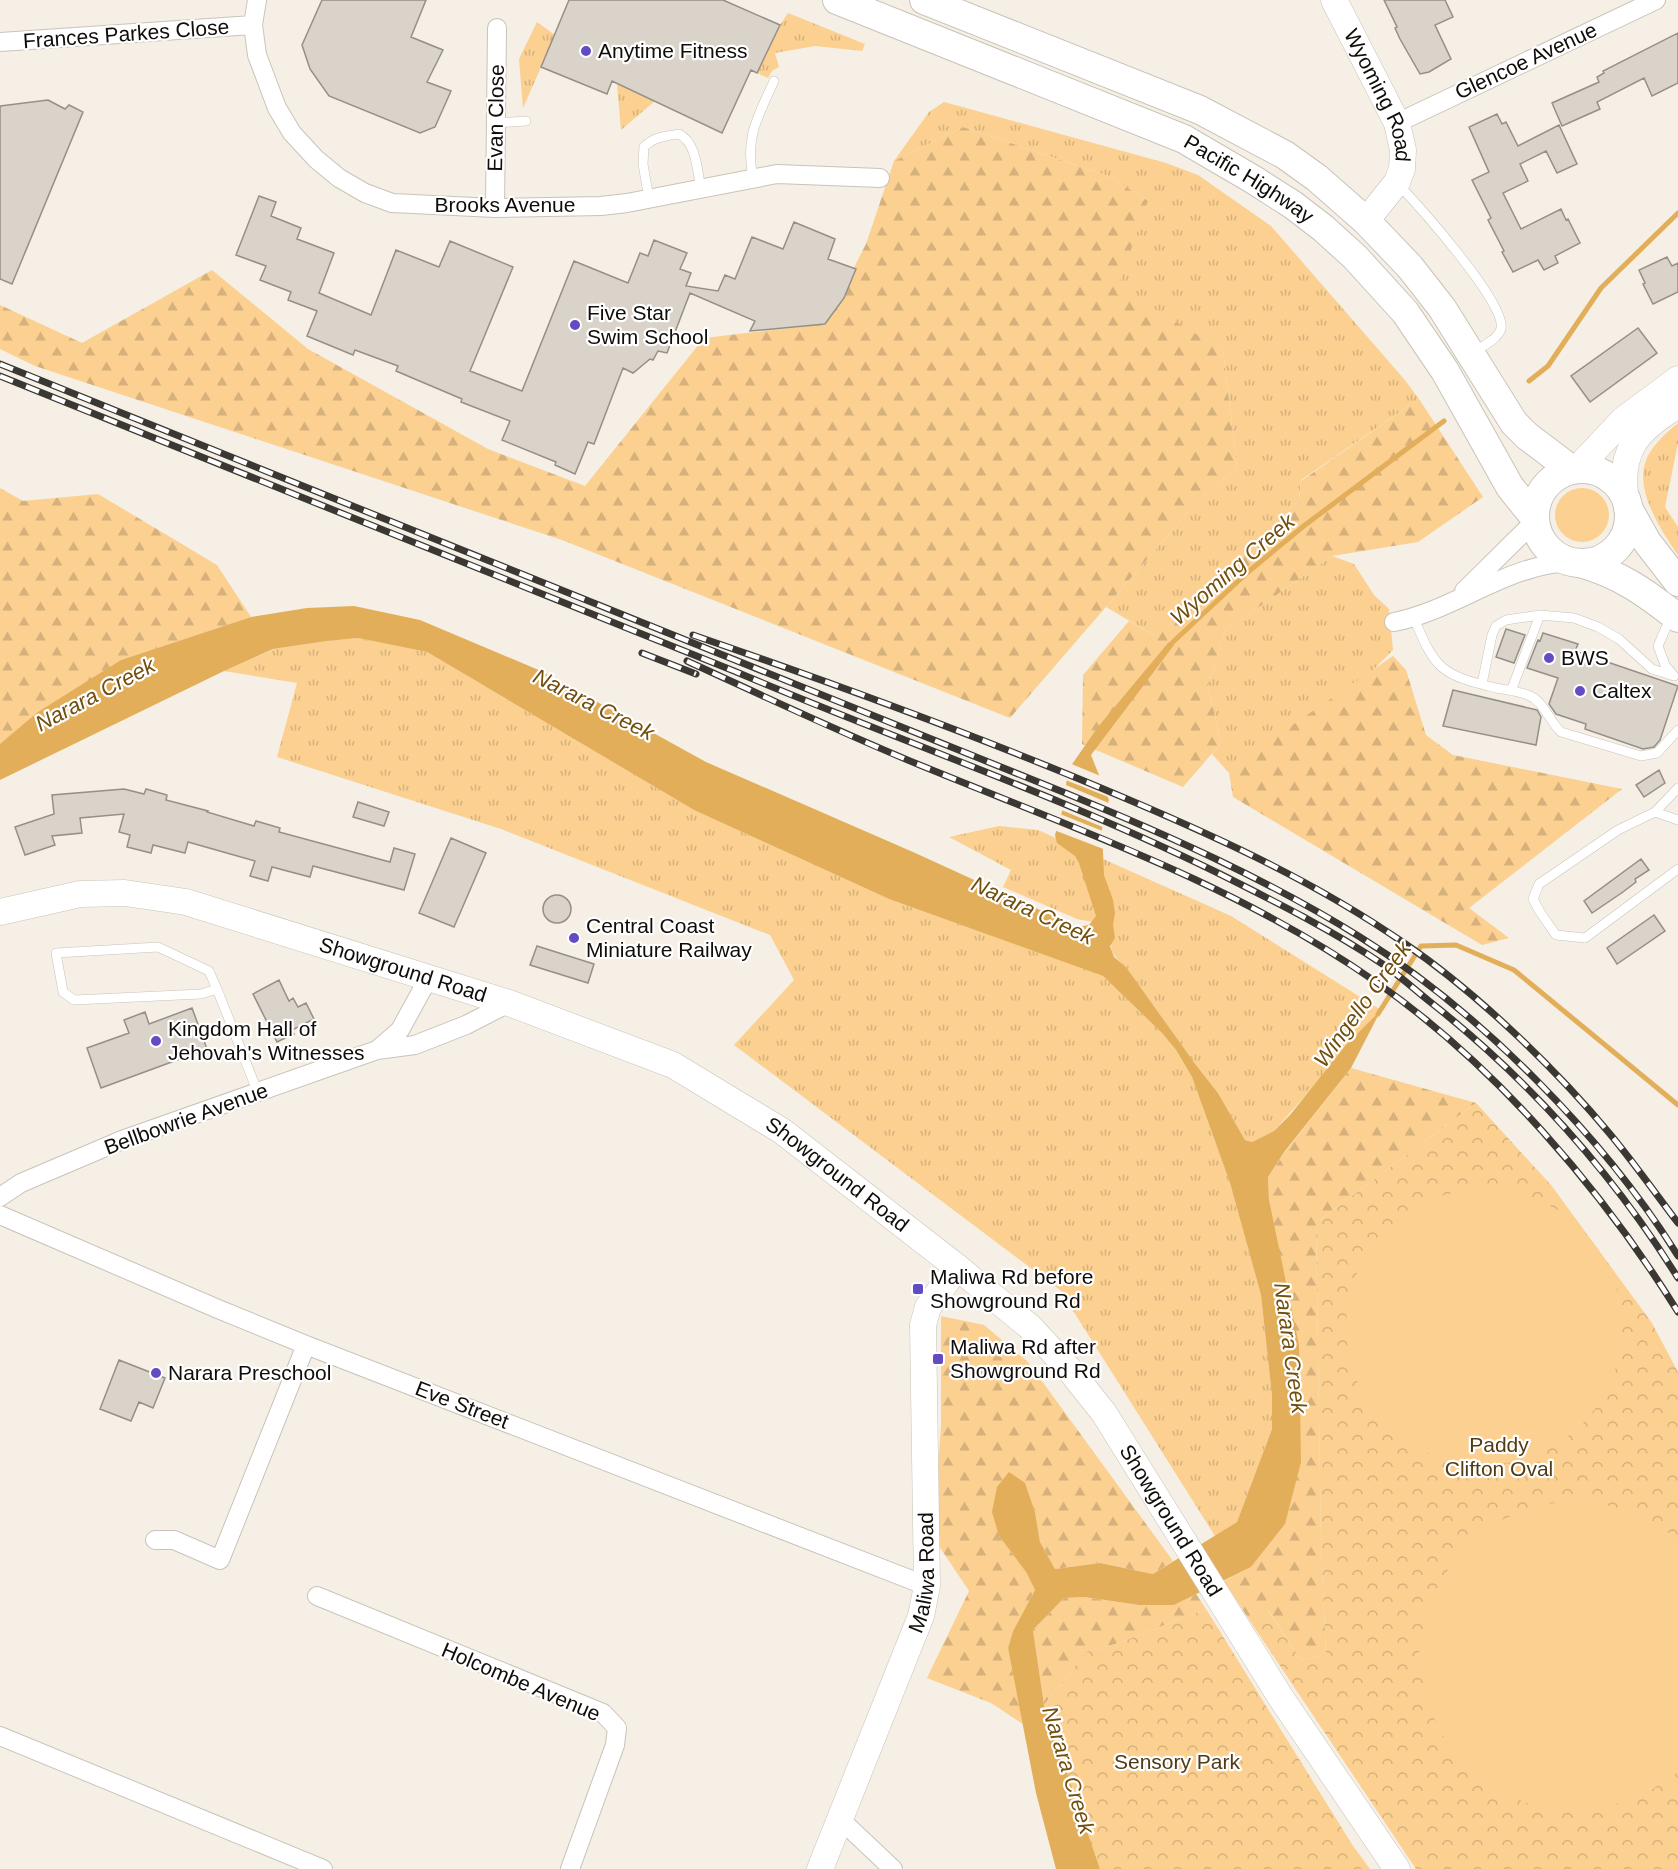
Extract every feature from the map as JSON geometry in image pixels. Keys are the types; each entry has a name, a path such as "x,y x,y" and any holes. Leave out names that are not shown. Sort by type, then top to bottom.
{"main road":[{"name":"Pacific Highway","path":"837,0 1184,140 1293,205 1355,257 1405,312 1445,371 1510,487 1535,519"},
{"name":"Pacific Highway","path":"924,0 1200,110 1285,155 1317,178 1366,221 1410,267 1442,308 1514,423 1527,436 1574,470"},
{"path":"1366,221 1363,231 1365,243 1396,287 1405,312"},
{"path":"1675,616 1627,581 1598,568 1559,557 1547,548 1539,535 1535,519 1538,499 1546,486 1558,476 1574,470 1594,471 1608,477 1619,487 1653,551 1678,582"},
{"path":"1576,562 1602,558 1615,549 1626,530 1627,504"}],"street":[{"name":"Brooks Avenue","path":"257,0 253,26 257,55 277,108 292,134 316,159 339,178 365,193 392,203 495,208 601,206 650,199 777,174 880,178"},
{"name":"Wyoming Road","path":"1334,0 1397,123 1404,157 1397,182 1366,221"},
{"name":"Glencoe Avenue","path":"1397,123 1656,0"},
{"name":"Frances Parkes Close","path":"0,42 253,26"},
{"name":"Evan Close","path":"495,208 497,28"},
{"path":"1574,470 1623,420 1676,387"},
{"path":"1627,504 1624,471 1631,445 1676,387"},
{"path":"1448,603 1491,565 1535,519"},
{"path":"1394,622 1414,618 1538,566 1557,562 1576,562"},
{"name":"Showground Road","path":"0,912 80,894 125,893 186,902 509,1003 673,1065 782,1131 1030,1327 1068,1368 1104,1413 1281,1698 1397,1869"},
{"name":"Bellbowrie Avenue","path":"377,1050 400,1030 428,979"},
{"name":"Bellbowrie Avenue","path":"0,1197 21,1183 122,1140 377,1050 415,1045 466,1025 509,1003"},
{"name":"Eve Street","path":"0,1215 306,1345 927,1586"},
{"name":"Maliwa Road","path":"820,1869 921,1616 927,1586 923,1325 928,1307 957,1268"},
{"path":"155,1540 174,1540 220,1560 306,1345"},
{"name":"Holcombe Avenue","path":"317,1596 603,1713 617,1728 615,1745 570,1869"},
{"path":"0,1736 323,1869"},
{"path":"840,1819 893,1869"}],"lane":[{"path":"753,179 750,160 752,132 774,81"},
{"path":"496,123 526,122"},
{"path":"650,199 643,164 644,147 662,136 679,134 688,141 692,148 701,189"},
{"path":"1397,182 1438,228 1476,278 1502,320 1501,329 1496,338 1471,354"},
{"path":"1482,684 1496,626 1506,620 1539,615 1574,618 1598,627 1619,639 1652,669 1676,678"},
{"path":"1511,691 1539,615"},
{"path":"1675,616 1658,646 1665,665 1676,678"},
{"path":"1414,618 1427,651 1436,663 1454,675 1528,695 1539,702 1553,725 1561,732 1641,756 1657,753 1678,730"},
{"path":"1678,788 1655,812 1618,830 1539,884 1533,899 1556,935 1585,938 1678,869"},
{"path":"1655,812 1678,820"},
{"path":"217,989 201,994 74,1000 63,992 56,953 158,947 209,971 217,989 258,1093"}],"green space":[{"path":"788,13 865,44 862,51 815,46 775,53 779,67 772,71 768,78 757,73"},
{"path":"537,22 555,35 523,108 519,59"},
{"path":"617,84 655,101 621,130"},
{"path":"944,102 1166,163 1198,175 1271,226 1419,399 1301,480 1299,500 1157,637 1106,607 1194,505 1237,467 1223,350 1117,287 1148,201 1111,177 963,127 894,161 929,112"},
{"path":"963,127 1111,177 1148,201 1118,287 1223,350 1237,467 1194,505 1010,718 562,540 35,366 0,349 0,305 82,343 212,270 308,349 488,449 585,486 704,338 825,324 866,244 894,161"},
{"path":"1419,399 1483,497 1418,542 1332,556 1225,631 1208,686 1221,743 1183,787 1082,744 1083,675 1129,621 1157,637 1299,500 1301,481"},
{"path":"1678,423 1678,443 1665,507 1678,527 1678,555 1652,512 1644,487 1643,475 1645,463 1654,446"},
{"path":"0,488 23,501 98,494 217,565 251,617 121,660 0,744"},
{"path":"1577,488 1587,488 1597,492 1605,500 1609,515 1605,530 1597,538 1587,542 1577,542 1567,538 1559,530 1555,520 1555,510 1559,500 1567,492"},
{"path":"1332,556 1354,564 1374,595 1389,609 1393,650 1373,670 1229,773 1212,754 1221,743 1208,686 1225,631"},
{"path":"358,638 427,652 694,810 889,899 1103,976 1162,1033 1176,1050 1192,1077 1230,1183 1261,1295 1272,1396 1272,1429 1237,1522 1215,1536 1060,1290 734,1045 794,980 770,935 501,829 277,757 297,683 224,671 274,649"},
{"path":"1393,656 1406,670 1426,735 1453,755 1622,789 1469,908 1509,938 1482,945 1233,797 1229,773 1294,724"},
{"path":"999,826 1038,830 1231,916 1381,1010 1274,1131 1252,1142 1245,1140 1218,1093 1126,967 1113,953 1111,945 1113,926 1077,919 1003,887 1011,870 949,837"},
{"path":"1351,1068 1476,1103 1316,1223 1321,1543 1326,1655 1301,1660 1268,1610 1252,1624 1224,1581 1251,1567 1285,1524 1268,1177"},
{"name":"Paddy Clifton Oval","path":"1476,1103 1551,1185 1652,1323 1678,1372 1678,1869 1416,1869 1252,1624 1267,1609 1301,1660 1326,1655 1321,1543 1316,1223"},
{"path":"1498,1189 1537,1199 1549,1205 1572,1220 1591,1239 1612,1274 1620,1300 1622,1327 1620,1354 1612,1380 1599,1404 1582,1425 1561,1442 1537,1455 1498,1465 1470,1465 1431,1455 1419,1449 1396,1434 1377,1415 1356,1380 1348,1354 1346,1313 1356,1274 1362,1262 1377,1239 1396,1220 1431,1199 1457,1191"},
{"path":"941,1316 984,1325 1028,1362 1173,1561 1153,1574 1100,1563 1055,1569 1040,1542 1035,1512 1025,1484 999,1536 1026,1572 1035,1590 1013,1631 1008,1648 1023,1724 991,1703 927,1678 969,1591 933,1537 941,1426"},
{"path":"1591,1501 1640,1514 1678,1539 1678,1772 1641,1797 1590,1811 1538,1808 1490,1787 1451,1751 1427,1705 1419,1653 1429,1602 1456,1556 1494,1523 1541,1504"},
{"path":"1196,1594 1206,1609 1119,1643 1086,1652 1044,1705 1033,1630 1064,1598 1084,1597 1139,1605 1174,1605"},
{"name":"Sensory Park","path":"1206,1609 1353,1846 1370,1869 1100,1869 1044,1705 1086,1652 1119,1643"}],"water":[{"name":"Narara Creek","path":"354,606 420,620 541,671 706,762 913,852 1077,927 1089,925 1096,916 1079,863 1075,856 1057,843 1055,835 1063,808 1068,770 1098,727 1168,643 1177,637 1174,645 1091,755 1109,800 1102,829 1104,875 1115,913 1113,925 1115,938 1110,946 1114,957 1126,967 1218,1093 1245,1140 1252,1142 1274,1131 1290,1115 1346,1045 1381,1010 1351,1068 1285,1151 1268,1177 1269,1200 1299,1345 1301,1462 1285,1524 1251,1567 1174,1605 1139,1605 1084,1597 1064,1598 1033,1630 1044,1705 1100,1869 1056,1869 1036,1793 1008,1648 1013,1631 1035,1590 1026,1572 999,1536 992,1512 997,1487 1009,1472 1025,1483 1035,1512 1040,1542 1055,1569 1100,1563 1153,1574 1237,1522 1272,1429 1272,1396 1261,1295 1230,1183 1192,1077 1176,1050 1162,1033 1103,976 889,899 694,810 427,652 358,638 273,649 0,780 0,744 38,712 121,660 251,617 307,608"}],"pier":[{"path":"1069,763 1103,777 1111,798 1063,779"},
{"path":"1066,785 1111,804 1105,828 1059,809"},
{"path":"1060,814 1105,832 1106,850 1054,830"}],"building":[{"path":"322,0 426,0 411,37 443,50 427,82 451,91 435,127 420,133 329,96 310,69 302,45"},
{"path":"569,0 723,0 780,25 757,73 751,70 722,133 612,81 607,94 541,67"},
{"path":"1384,0 1445,0 1453,17 1435,25 1451,59 1429,72 1420,74 1400,39"},
{"path":"1678,33 1678,83 1652,96 1644,78 1597,102 1600,109 1562,126 1552,103 1599,82 1597,77 1604,73 1603,71"},
{"path":"48,100 65,109 69,105 83,112 12,284 0,279 0,106"},
{"path":"1497,114 1502,124 1506,122 1518,146 1559,125 1577,164 1557,173 1546,151 1520,164 1528,181 1503,193 1521,229 1561,209 1566,220 1568,219 1580,243 1555,256 1558,263 1544,270 1538,260 1513,272 1502,252 1504,251 1488,220 1491,218 1472,180 1489,172 1469,127"},
{"path":"259,196 276,202 271,216 301,228 297,239 334,253 319,293 371,315 396,250 439,267 450,241 513,267 470,371 522,391 574,261 628,283 640,253 648,256 654,240 687,253 680,269 691,273 686,286 718,291 725,275 735,279 752,237 783,249 794,222 835,239 828,259 856,269 844,298 825,324 750,331 755,321 690,293 667,353 658,351 653,360 650,359 633,373 623,368 594,444 588,442 575,474 555,465 556,462 502,440 510,421 461,402 462,399 396,371 398,366 355,350 353,355 307,336 317,311 288,300 291,292 260,280 266,266 236,255"},
{"path":"1667,257 1672,266 1678,263 1678,292 1653,304 1639,270"},
{"path":"1638,328 1657,353 1590,402 1571,376"},
{"path":"1506,629 1525,635 1514,663 1496,657"},
{"path":"1543,633 1578,644 1575,651 1678,686 1660,740 1654,747 1643,749 1585,729 1586,724 1556,714 1549,704 1558,678 1527,668"},
{"path":"1453,690 1537,710 1541,717 1536,745 1443,726"},
{"path":"1659,770 1665,783 1644,797 1636,785"},
{"path":"124,789 144,794 146,789 167,795 166,800 254,826 256,821 280,828 279,832 390,862 394,848 415,854 404,890 313,866 310,877 272,867 268,881 250,876 255,861 188,842 185,853 153,845 151,853 127,847 130,835 119,832 124,814 80,818 82,833 52,836 55,845 25,855 15,827 54,814 52,795"},
{"path":"358,802 389,812 384,826 353,817"},
{"path":"451,838 486,853 454,927 419,913"},
{"path":"1641,859 1649,870 1635,879 1636,882 1623,892 1592,913 1584,901"},
{"path":"557,895 567,899 571,909 567,919 557,923 547,919 543,909 547,899"},
{"path":"1654,915 1665,931 1617,964 1607,948"},
{"path":"537,946 594,964 588,983 530,965"},
{"path":"279,980 289,1001 293,998 298,1007 306,1003 314,1019 292,1030 294,1034 277,1042 253,994"},
{"name":"Kingdom Hall of Jehovah's Witnesses","path":"192,1008 207,1049 101,1088 87,1048 129,1033 124,1020 145,1012 149,1024"},
{"path":"119,1360 165,1378 153,1408 139,1402 131,1421 100,1409"}],"waterway":[{"name":"Wyoming Creek","path":"1529,381 1548,366 1601,288 1678,213"},
{"name":"Wyoming Creek","path":"1174,641 1248,572 1305,525 1444,421"},
{"name":"Wingello Creek","path":"1378,1014 1421,946 1456,945 1514,970 1678,1105"}],"railway":[{"path":"0,364 1063,792 1177,841 1289,896 1360,937 1405,967 1493,1039 1536,1080 1614,1166 1678,1256"},
{"path":"0,376 1038,793 1159,845 1302,916 1390,969 1500,1062 1596,1164 1625,1201 1678,1278"},
{"path":"693,635 898,708 1051,767 1218,839 1295,877 1368,919 1459,984 1539,1057 1610,1134 1678,1223"},
{"path":"642,653 696,674"},
{"path":"687,661 874,746 1106,840 1218,890 1325,948 1420,1015 1504,1090 1580,1175 1648,1266 1678,1312"}],"place":[{"name":"Anytime Fitness","path":"586,51"},
{"name":"Five Star Swim School","path":"575,325"},
{"name":"BWS","path":"1549,658"},
{"name":"Caltex","path":"1580,691"},
{"name":"Central Coast Miniature Railway","path":"574,938"},
{"name":"Kingdom Hall of Jehovah's Witnesses","path":"156,1041"},
{"name":"Maliwa Rd before Showground Rd","path":"918,1289"},
{"name":"Maliwa Rd after Showground Rd","path":"938,1359"},
{"name":"Narara Preschool","path":"156,1373"}]}
